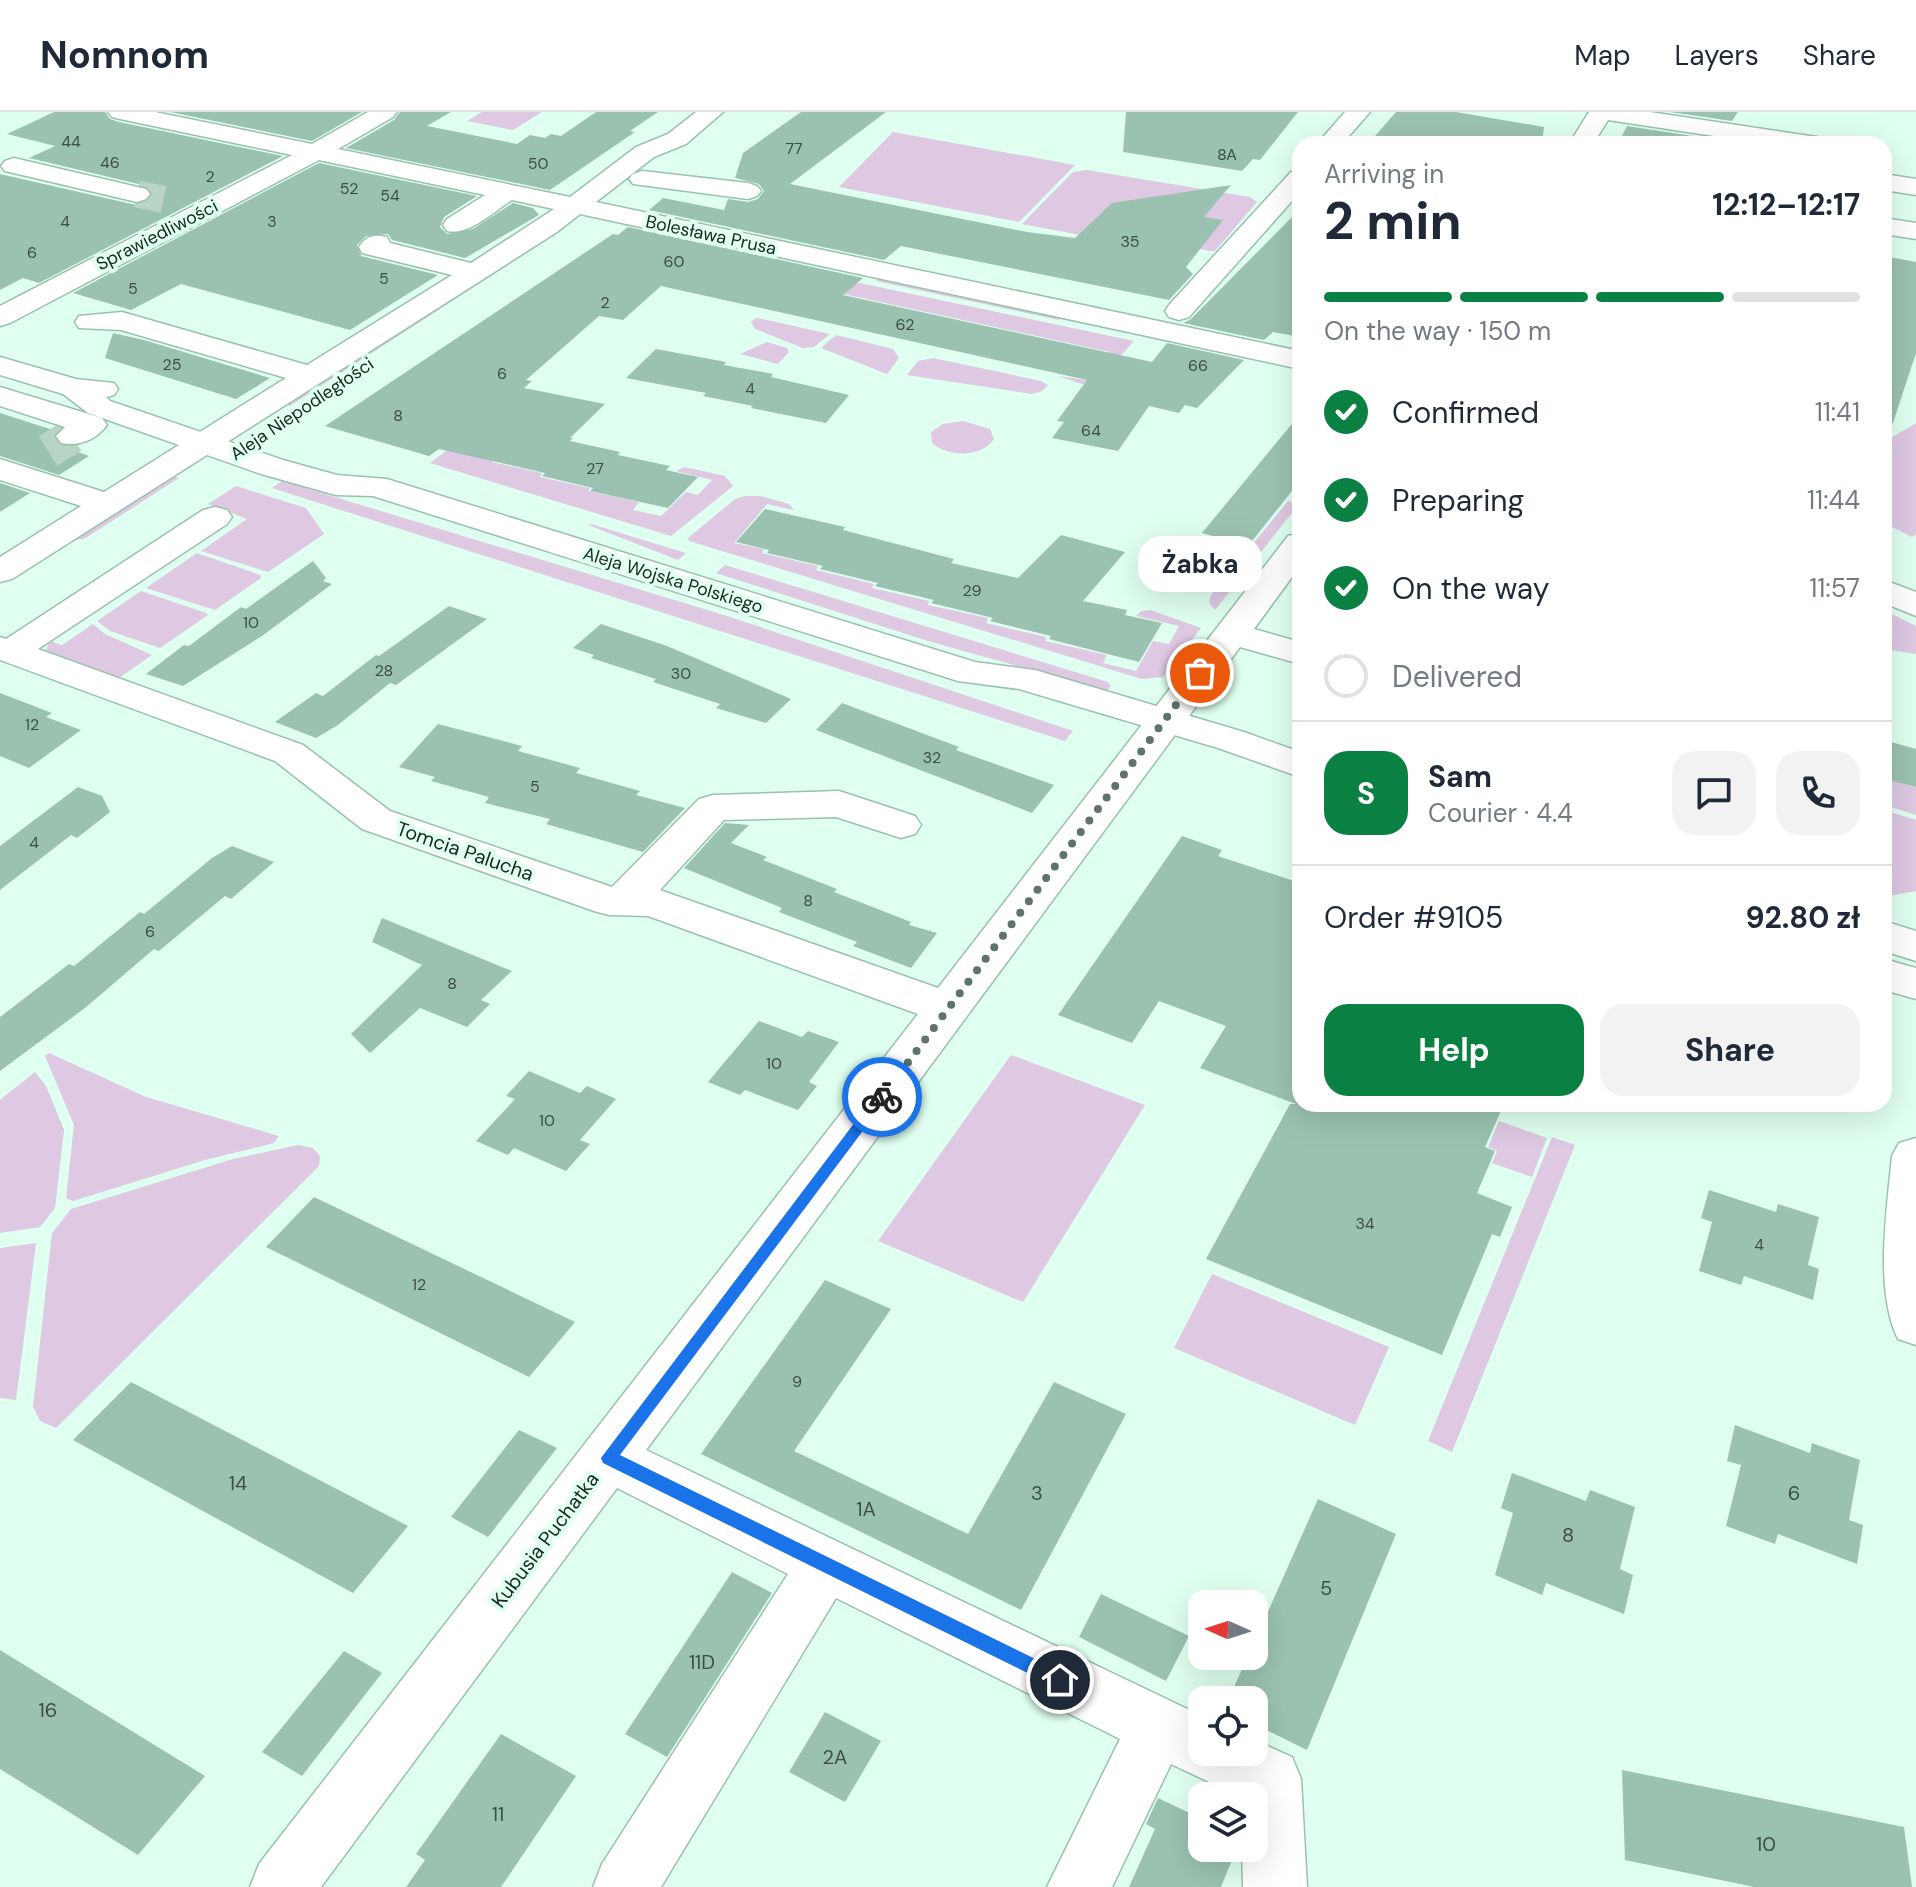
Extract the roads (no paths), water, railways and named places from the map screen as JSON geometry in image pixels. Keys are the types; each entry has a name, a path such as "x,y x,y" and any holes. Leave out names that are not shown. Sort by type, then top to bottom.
{"street":[{"name":"Bolesława Prusa","path":"120,112 1292,358"},
{"name":"Sprawiedliwości","path":"0,317 314,153 385,112"},
{"path":"589,209 645,152 677,139 711,112"},
{"path":"1336,136 1358,112"},
{"path":"1586,136 1601,112 1763,136"},
{"path":"589,209 642,179 669,157 677,139"},
{"path":"14,166 137,194"},
{"path":"642,179 748,191"},
{"path":"1892,183 1916,187"},
{"path":"1179,311 1292,186"},
{"path":"456,225 505,193"},
{"path":"1892,197 1916,201"},
{"path":"175,202 208,209"},
{"name":"Aleja Niepodległości","path":"1,587 76,559 234,438 308,375 474,272 589,209"},
{"name":"Aleja Niepodległości","path":"234,438 264,434 589,209"},
{"path":"1892,227 1916,231"},
{"path":"377,243 372,247 474,272"},
{"path":"89,322 122,321 308,375"},
{"name":"Aleja Wojska Polskiego","path":"0,366 74,388 129,390 336,485 376,486 971,673 1008,696 1292,763"},
{"name":"Aleja Wojska Polskiego","path":"74,388 99,407 204,442 234,438"},
{"path":"0,396 91,425 7,471"},
{"name":"Aleja Wojska Polskiego","path":"264,434 358,465 376,486"},
{"name":"Aleja Niepodległości","path":"1,587 41,546 204,442"},
{"path":"7,471 107,504"},
{"path":"5,650 215,517"},
{"path":"41,546 76,559"},
{"name":"Kubusia Puchatka","path":"282,1887 1292,553"},
{"path":"1892,594 1916,605"},
{"path":"1230,633 1292,651"},
{"name":"Tomcia Palucha","path":"5,650 289,753 376,820 609,901 652,902 949,1008"},
{"name":"Aleja Wojska Polskiego","path":"1156,730 1274,780 1292,782"},
{"path":"625,902 713,808 839,804 901,825"},
{"path":"1892,938 1916,946"},
{"path":"1892,976 1916,984"},
{"path":"1916,1156 1912,1245 1916,1324"},
{"path":"609,1458 1180,1736 1079,1887"},
{"path":"625,1887 825,1565"},
{"path":"1243,1766 1270,1779 1275,1887"}],"tunnel":[{"path":"137,194 175,202"},
{"path":"48,451 72,436"}],"place":[{"name":"Żabka","path":"1200,673"}]}
